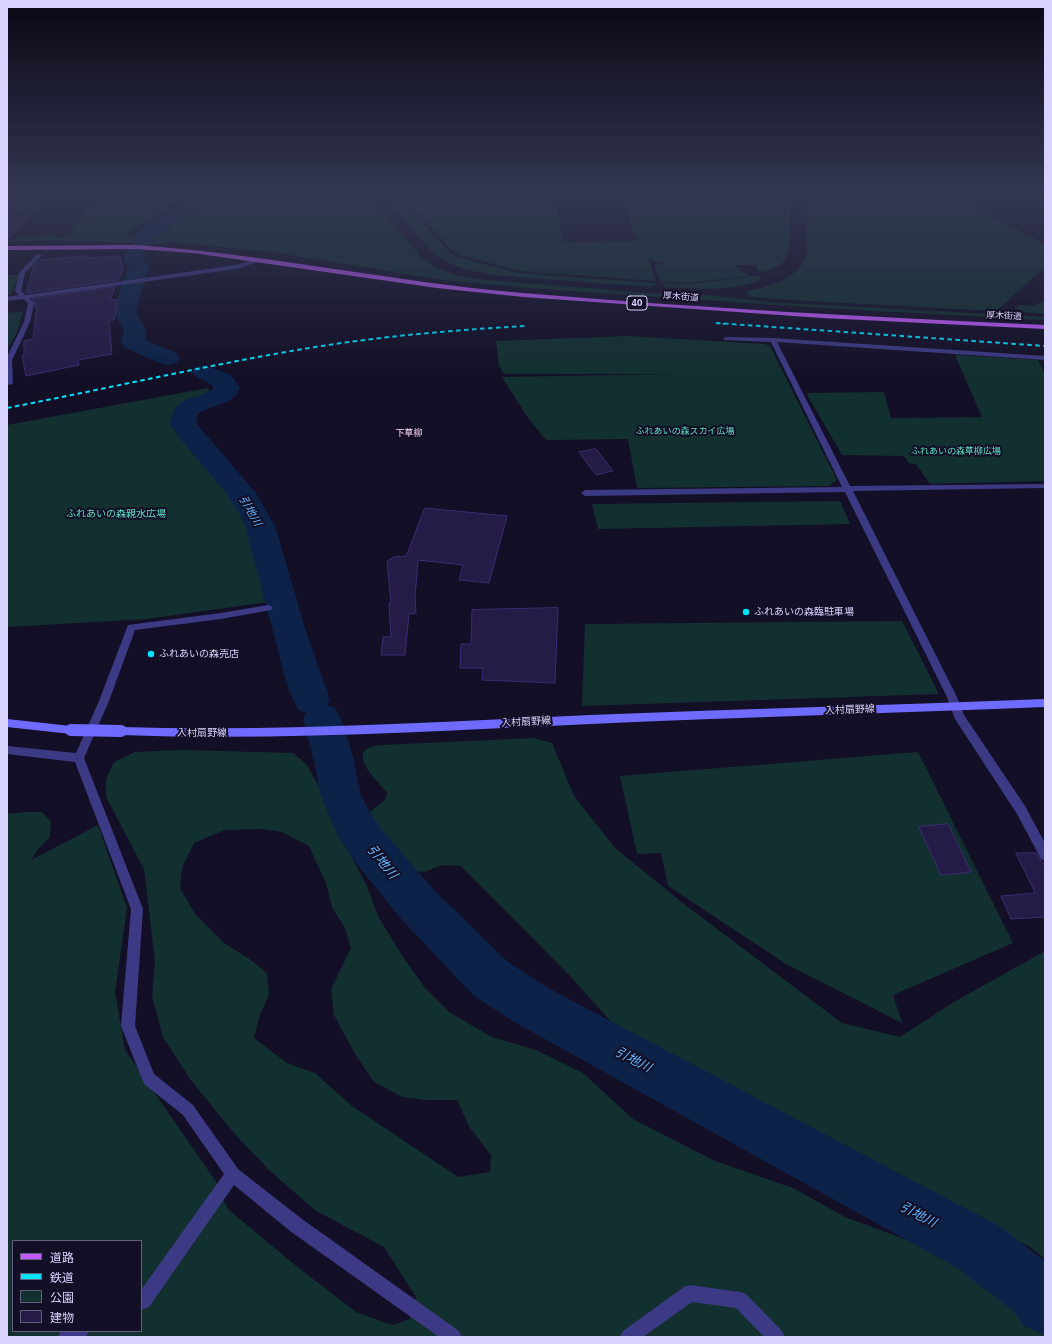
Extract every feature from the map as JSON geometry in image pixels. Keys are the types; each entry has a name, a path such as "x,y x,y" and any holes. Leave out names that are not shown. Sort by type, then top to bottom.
{"main road":[{"name":"厚木街道","path":"217,255 437,286 523,295 822,316 1045,327"}],"street":[{"path":"10,383 9,360 27,322 31,303 18,291 22,273 40,255"},
{"path":"7,299 24,298 156,279 246,265 258,261"},
{"path":"726,339 773,340 1044,359"},
{"path":"773,340 956,707 958,716 1021,810 1045,855"},
{"path":"585,493 1045,486"},
{"path":"268,608 221,616 131,627 104,701 79,758 137,908 128,1026 149,1079 188,1110 233,1174 296,1225 453,1337"},
{"name":"入村扇野線","path":"7,723 71,730 207,734 1045,704"},
{"path":"7,750 79,758"},
{"path":"142,1302 233,1174"},
{"path":"629,1337 690,1293 740,1300 776,1337"},
{"path":"67,1337 78,1332"}],"green space":[{"path":"288,255 419,255 437,268 458,276 476,279 673,295 709,295 768,302 1045,317 1045,320 821,308 528,288 442,280"},
{"path":"435,255 454,255 517,273 656,283 655,285 649,287 492,275 453,265"},
{"path":"460,255 787,255 785,260 777,267 760,272 755,265 735,265 737,269 748,276 687,283 660,281 655,266 656,264 663,263 654,262 652,259 649,259 656,281 520,271"},
{"path":"807,255 1045,255 1045,267 996,311 750,297 747,291 774,284 790,276 803,264"},
{"path":"7,275 19,275 11,294 7,295"},
{"path":"759,276 761,279 752,283 728,288 676,288 665,287 661,283 689,284"},
{"path":"1045,301 1045,314 1023,312 1014,308 1022,305 1033,306"},
{"path":"23,311 16,335 7,350 7,313"},
{"name":"ふれあいの森スカイ広場","path":"627,336 764,344 770,346 837,480 829,486 637,488 628,439 546,440 528,418 502,377 682,374 504,374 499,366 496,341"},
{"name":"ふれあいの森草柳広場","path":"955,355 1038,360 1045,374 1045,481 930,484 916,464 909,463 904,456 842,455 806,393 884,392 891,418 982,417"},
{"name":"ふれあいの森親水広場","path":"208,388 210,393 194,414 192,430 245,514 269,602 146,619 7,627 7,425"},
{"path":"840,501 850,524 598,529 592,504"},
{"path":"902,621 939,694 582,706 585,624"},
{"path":"534,738 552,743 574,796 615,848 684,904 842,1023 900,1037 954,1002 1045,951 1045,1259 1030,1247 739,1105 621,1033 572,978 461,866 442,865 424,872 414,871 400,865 373,828 370,819 371,811 385,800 387,792 373,777 364,763 364,751 370,747 380,745"},
{"path":"183,750 293,753 307,765 318,785 330,817 366,884 379,918 403,957 426,989 449,1012 492,1037 536,1050 583,1073 633,1119 715,1161 793,1188 845,1217 921,1245 982,1275 1018,1298 1045,1329 1045,1337 7,1337 7,814 25,812 42,812 51,822 50,837 39,848 31,860 98,825 127,908 115,992 125,1050 217,1183 215,1186 229,1210 295,1265 356,1312 392,1325 410,1319 416,1297 384,1247 316,1211 270,1171 234,1133 190,1079 163,1037 152,996 155,961 144,869 106,797 106,779 114,762 135,752","holes":["263,829 282,832 309,846 326,883 332,908 344,926 351,948 331,989 334,1015 354,1052 373,1081 402,1097 427,1100 457,1100 470,1128 491,1155 490,1172 458,1177 352,1106 315,1073 287,1063 254,1038 260,1015 269,994 267,973 248,958 224,943 195,914 180,888 182,868 194,843 225,830"]},
{"path":"918,752 1013,943 893,995 902,1023 786,964 668,886 661,853 637,854 620,776"}],"building":[{"path":"88,256 87,258 120,256 123,269 118,280 26,293 34,265 40,260"},
{"path":"115,287 110,300 118,299 114,320 109,320 112,354 78,360 79,365 26,376 22,356 24,355 24,341 33,339 37,307 35,307 35,303 32,299"},
{"path":"596,449 613,471 596,475 579,452"},
{"path":"425,508 507,516 489,583 459,580 463,565 418,560 415,597 416,613 409,614 405,655 381,655 383,637 391,637 389,603 391,603 387,561 394,557 406,556"},
{"path":"558,608 555,683 482,680 483,668 460,668 461,644 471,644 472,610"},
{"path":"948,824 971,872 941,875 919,827"},
{"path":"1016,853 1036,853 1045,866 1045,917 1011,919 1001,896 1035,893"}],"waterway":[{"name":"引地川","path":"134,255 133,257 139,268 128,299 125,313 135,330 133,343 168,358"},
{"name":"引地川","path":"204,372 222,380 227,388 226,391 214,398 193,405 184,415 183,424 245,498 260,526 266,543 289,631 311,700"},
{"name":"引地川","path":"322,719 334,760 340,793 351,819 367,844 418,905 491,979 533,1006 978,1247 1032,1288 1045,1305"}],"railway":[{"path":"725,324 716,323 1045,346"},
{"path":"7,408 199,368 315,347 420,334 525,326"}],"place":[{"name":"ふれあいの森臨駐車場","path":"746,612"},
{"name":"ふれあいの森売店","path":"151,654"}],"district":[{"name":"下草柳","path":"409,433"}]}
